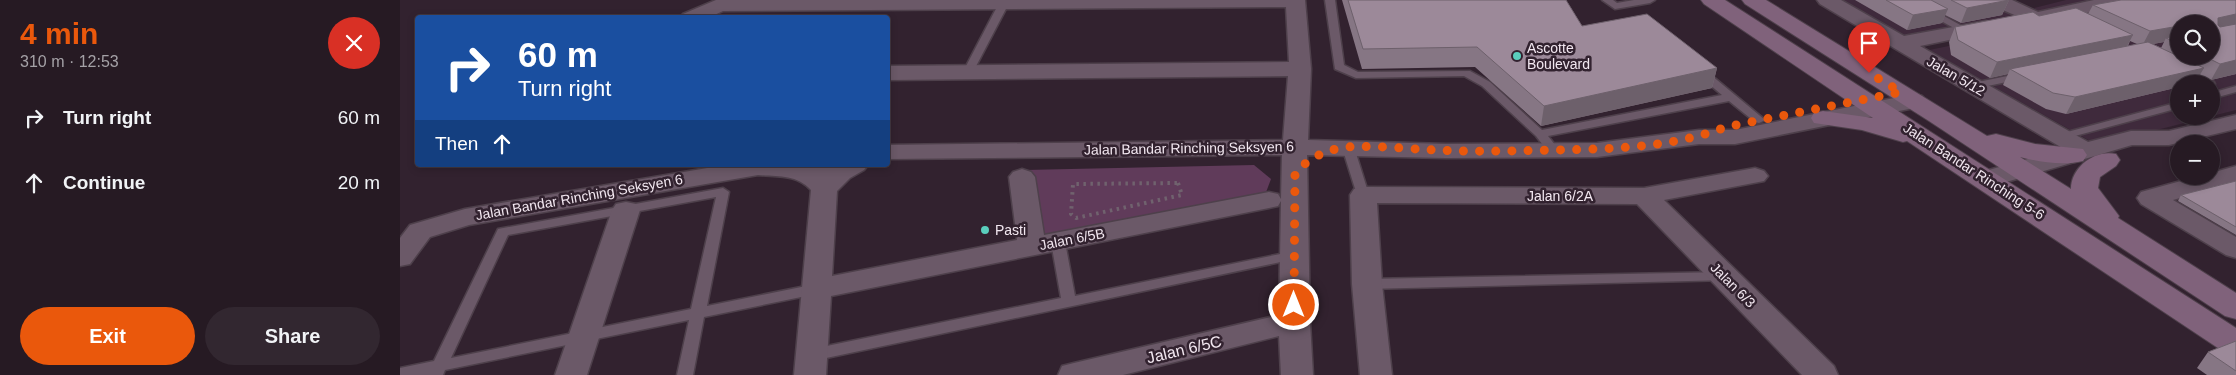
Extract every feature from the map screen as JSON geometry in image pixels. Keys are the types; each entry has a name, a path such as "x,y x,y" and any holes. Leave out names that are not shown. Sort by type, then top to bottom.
{"street":[{"name":"Jalan Bandar Rinching 5-6","path":"1711,0 1811,63 1942,150 2011,179 2128,239 2236,308"},
{"name":"Jalan Bandar Rinching 5-6","path":"1752,0 1955,127 2011,179 2236,344"},
{"name":"Jalan 5/12","path":"1827,0 2082,151"},
{"path":"1996,0 2033,17"},
{"path":"1901,44 2033,17 2068,17 2124,0"},
{"path":"698,15 720,6 1295,1 1300,69 1295,160 1294,322 1297,375"},
{"path":"1811,63 1832,92 1818,114"},
{"path":"890,73 1300,69"},
{"path":"1699,137 1726,127 1759,120 1818,114 1907,97"},
{"path":"1295,160 1306,161 1322,152 1348,147 1446,151 1547,142 1597,150 1699,137 1735,137 1818,114 1891,129 1942,150"},
{"path":"1955,127 2030,152 2053,156 2082,151 2149,150 2169,138 2236,122"},
{"name":"Jalan Bandar Rinching Seksyen 6","path":"891,153 1223,148 1281,160 1295,160"},
{"path":"2011,179 2082,151"},
{"path":"2082,151 2087,174 2084,188 2096,205 2128,239"},
{"name":"Jalan Bandar Rinching Seksyen 6","path":"406,248 465,216 757,167"},
{"name":"Jalan Bandar Rinching Seksyen 6","path":"770,167 825,177"},
{"path":"810,365 825,177 841,173 852,167"},
{"path":"2236,174 2150,198 2236,249"},
{"name":"Jalan 6/2A","path":"1363,195 1644,196 1755,176"},
{"path":"1022,177 1045,244"},
{"path":"1363,195 1367,284 1376,375"},
{"name":"Jalan 6/3","path":"1644,196 1822,375"},
{"name":"Jalan 6/5B","path":"816,289 1269,200"},
{"path":"570,375 626,210"},
{"name":"Jalan 6/5C","path":"1074,375 1294,322"}],"lane":[{"path":"1330,0 1339,67 1356,75 1466,73 1486,84 1547,142 1730,96"},
{"path":"1607,0 1615,6 1650,0"},
{"path":"1908,0 1966,31"},
{"path":"968,72 1004,3"},
{"path":"1695,67 1759,120"},
{"path":"2176,68 2191,75"},
{"path":"1973,86 2030,74"},
{"path":"2082,151 2170,109"},
{"path":"1348,147 1363,195"},
{"path":"437,371 504,232 723,192 685,375"},
{"path":"1045,244 1069,302"},
{"path":"810,365 1069,302 1295,255"},
{"path":"1367,284 1725,277"},
{"path":"400,374 437,371 583,337 816,289"}],"path":[{"path":"1178,183 1182,195 1076,218 1071,214 1072,184 1178,183"}],"shaded area":[{"path":"1840,0 1984,0 2016,16 1904,37"},
{"path":"2066,0 2236,0 2236,110 2220,114 2220,75 2170,75 2170,125 2176,125 2097,145 1929,50 2052,25 2034,8"},
{"path":"1254,165 1271,179 1265,195 1037,241 1025,170"}],"building":[{"name":"Ascotte Boulevard","path":"1348,0 1566,0 1582,26 1647,14 1717,68 1544,106 1477,47 1363,49"},
{"path":"1886,0 1931,0 1948,9 1913,15"},
{"path":"1951,0 2009,0 1967,8"},
{"path":"2121,0 2236,0 2236,14 2220,18 2220,15 2170,15 2170,28 2150,31 2093,5"},
{"path":"2076,8 2133,35 1997,62 1958,40 1955,27 2033,12 2039,16"},
{"path":"2236,24 2236,60 2220,64 2220,27"},
{"path":"2148,42 2170,52 2170,65 2198,65 2204,68 2075,97 2053,93 2010,69"},
{"path":"2236,181 2236,227 2181,195"},
{"path":"2236,341 2236,371 2208,352"}],"place":[{"name":"Ascotte Boulevard","path":"1517,56"},
{"name":"Pasti","path":"985,230"}],"route":[{"path":"1294,305 1295,173 1306,161 1322,152 1348,147 1446,151 1597,150 1666,143 1699,137 1726,127 1901,92 1869,73"}]}
